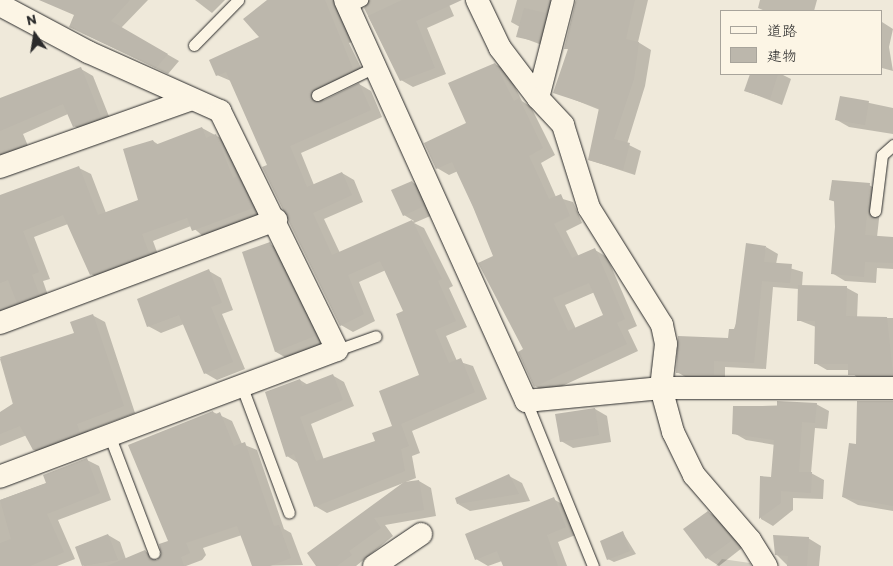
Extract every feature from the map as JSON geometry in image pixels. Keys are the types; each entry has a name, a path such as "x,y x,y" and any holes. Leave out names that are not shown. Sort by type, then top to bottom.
{"street":[{"path":"0,4 7,0"},
{"path":"477,0 500,48 538,98 563,125 588,208 662,325 666,344 661,388 673,432 694,475 750,540 766,566"},
{"path":"538,98 563,0"},
{"path":"352,2 375,67 526,401 661,388 893,388"},
{"path":"0,4 189,100 220,111 276,220 337,350 110,438 0,477"},
{"path":"0,167 189,100"},
{"path":"0,323 276,220"},
{"path":"374,566 421,534"}],"lane":[{"path":"194,45 238,0"},
{"path":"317,95 375,67"},
{"path":"875,211 882,155 893,146"},
{"path":"337,350 376,336"},
{"path":"242,387 289,513"},
{"path":"526,401 593,566"},
{"path":"110,438 154,553"}],"shaded area":[{"path":"722,559 750,563 751,566 716,566"}],"building":[{"path":"39,0 130,0 111,21 168,54 156,68 69,27 74,15"},
{"path":"267,0 325,0 353,69 313,89 310,98 320,102 359,83 371,110 290,146 307,187 342,172 352,195 313,213 332,255 412,220 442,279 438,281 456,321 435,330 449,363 461,358 475,392 401,424 409,446 401,449 405,471 314,507 294,454 286,457 265,392 300,379 302,386 333,374 343,400 300,417 316,461 375,441 372,433 392,426 379,391 419,375 396,314 403,311 380,261 348,275 364,314 340,326 262,167 267,165 226,72 216,76 209,60 259,37 243,19"},
{"path":"402,0 462,0 416,21 435,68 400,81 368,16"},
{"path":"576,0 635,0 626,39 639,42 634,79 614,139 630,143 623,170 588,160 599,108 553,93 568,49 564,49"},
{"path":"524,8 546,13 539,42 516,37"},
{"path":"495,63 514,101 519,98 543,148 529,156 549,199 561,194 570,216 554,224 572,258 595,248 625,319 617,323 627,344 534,387 518,352 523,349 478,263 493,256 473,207 452,162 436,169 424,143 466,123 448,83","holes":["589,283 603,315 568,331 553,298"]},
{"path":"81,67 101,117 73,127 63,104 0,131 0,98"},
{"path":"750,75 778,75 770,99 744,91"},
{"path":"840,96 869,101 865,125 835,120"},
{"path":"202,127 206,138 216,134 233,178 237,176 253,208 192,231 187,218 142,234 149,253 90,275 63,215 23,231 39,272 32,275 39,294 17,303 8,280 0,283 0,195 79,166 98,215 138,200 123,149 153,140 155,145"},
{"path":"832,180 870,183 865,235 893,237 893,263 865,262 864,277 831,274 835,227 834,201 829,200"},
{"path":"412,181 424,206 403,216 391,190"},
{"path":"270,242 315,336 275,352 242,252"},
{"path":"746,243 766,246 764,262 792,264 790,283 762,281 754,363 714,361 714,375 676,373 678,336 728,338 729,329 735,329"},
{"path":"209,269 222,303 211,307 233,362 204,374 179,315 147,327 137,299"},
{"path":"798,285 847,286 846,316 887,317 893,375 848,375 848,364 814,364 815,321 797,321"},
{"path":"93,314 124,406 77,424 80,433 33,450 20,426 0,434 0,412 14,403 0,357 74,333 70,322"},
{"path":"777,401 817,403 815,423 802,422 799,472 812,472 811,493 781,491 781,503 759,519 760,476 771,477 774,440 732,434 733,406 777,406"},
{"path":"857,401 893,401 893,506 842,497 849,443 856,444"},
{"path":"595,408 599,435 560,442 555,414"},
{"path":"213,411 214,415 220,412 234,446 245,442 274,526 279,525 291,558 270,566 252,566 237,526 186,543 190,553 181,557 184,566 107,566 145,550 150,559 157,560 161,554 159,544 168,541 128,445"},
{"path":"87,458 100,493 47,514 64,552 30,566 0,566 0,543 11,539 0,500 46,483 43,475"},
{"path":"509,474 519,494 457,504 455,498"},
{"path":"419,480 424,510 374,518 381,528 349,551 352,555 337,566 316,566 307,553 404,482"},
{"path":"554,497 566,527 547,535 558,566 503,566 497,551 475,560 465,534"},
{"path":"708,511 731,541 706,559 683,529"},
{"path":"623,531 630,551 607,560 600,541"},
{"path":"108,534 118,560 82,566 75,547"},
{"path":"773,535 809,537 807,566 787,566 788,556 775,555"}]}
